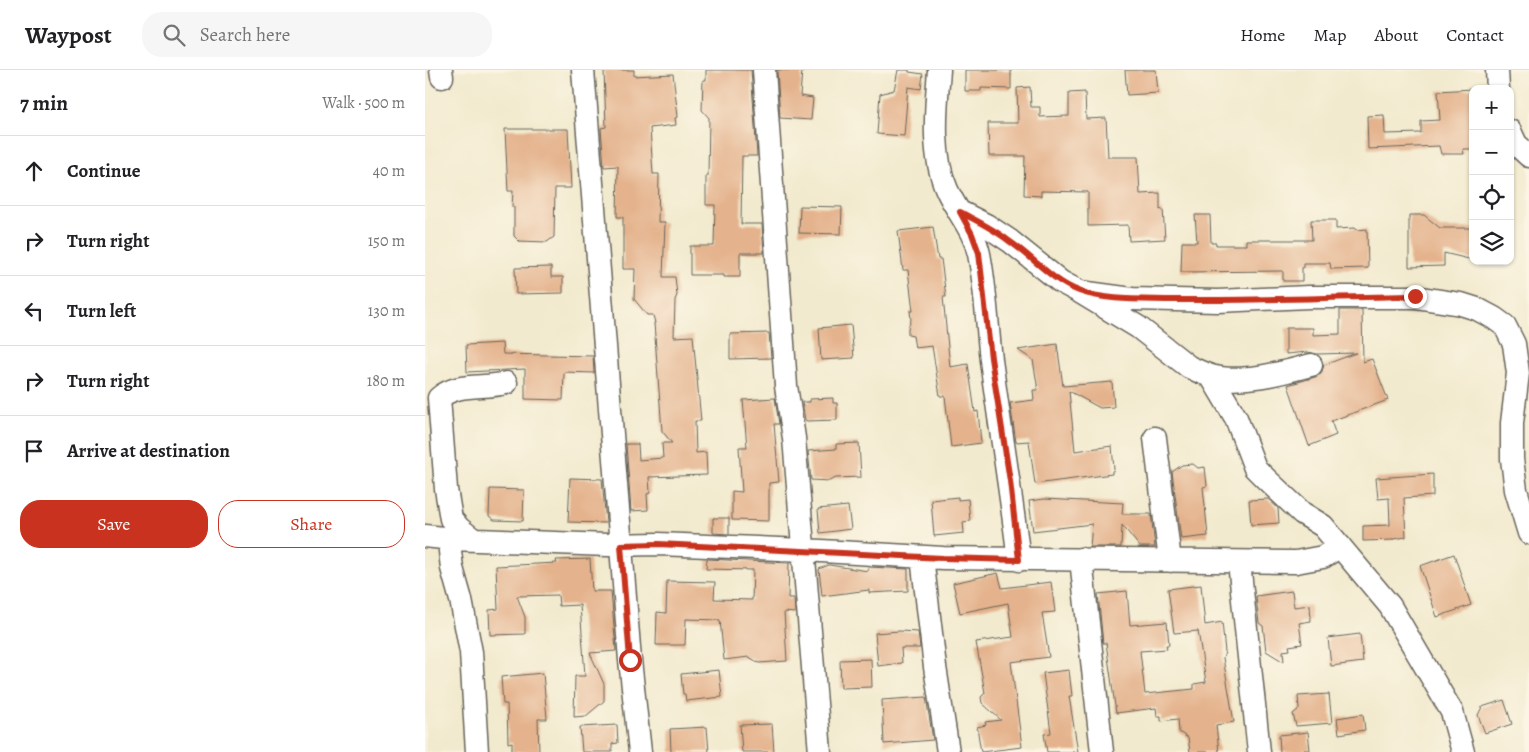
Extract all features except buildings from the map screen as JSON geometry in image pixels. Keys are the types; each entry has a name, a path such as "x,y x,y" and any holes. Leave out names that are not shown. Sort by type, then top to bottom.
{"street":[{"path":"583,70 621,545 640,752"},
{"path":"764,70 787,386 794,438 820,752"},
{"path":"939,70 935,113 939,167 948,192 972,234 979,253 991,358 1010,481 1019,560"},
{"path":"1497,70 1498,85"},
{"path":"1514,139 1516,144 1529,156"},
{"path":"960,212 986,225 1010,241 1061,282 1138,327 1189,367 1211,376 1243,378 1281,373 1311,365"},
{"path":"1080,292 1132,299 1208,300 1415,296 1461,304 1477,309 1494,318 1505,326 1514,344 1518,373 1511,423 1512,459 1516,490 1529,533"},
{"path":"1211,376 1236,418 1255,468 1303,513 1323,526 1391,606 1452,712 1463,752"},
{"path":"474,540 451,519 439,398 446,392 457,388 496,386 506,382"},
{"path":"425,435 443,451"},
{"path":"1155,438 1170,561"},
{"path":"425,536 474,540 621,545 658,544 1019,560 1296,562 1323,557 1341,546"},
{"path":"452,539 450,551 471,652 477,752"},
{"path":"922,557 947,752"},
{"path":"1081,559 1102,752"},
{"path":"1239,562 1259,752"}],"route":[{"path":"630,660 621,545 658,544 1019,560 1010,481 991,358 979,253 972,234 960,212 986,225 1010,241 1061,282 1080,292 1132,299 1218,301 1309,297 1415,296"}]}
